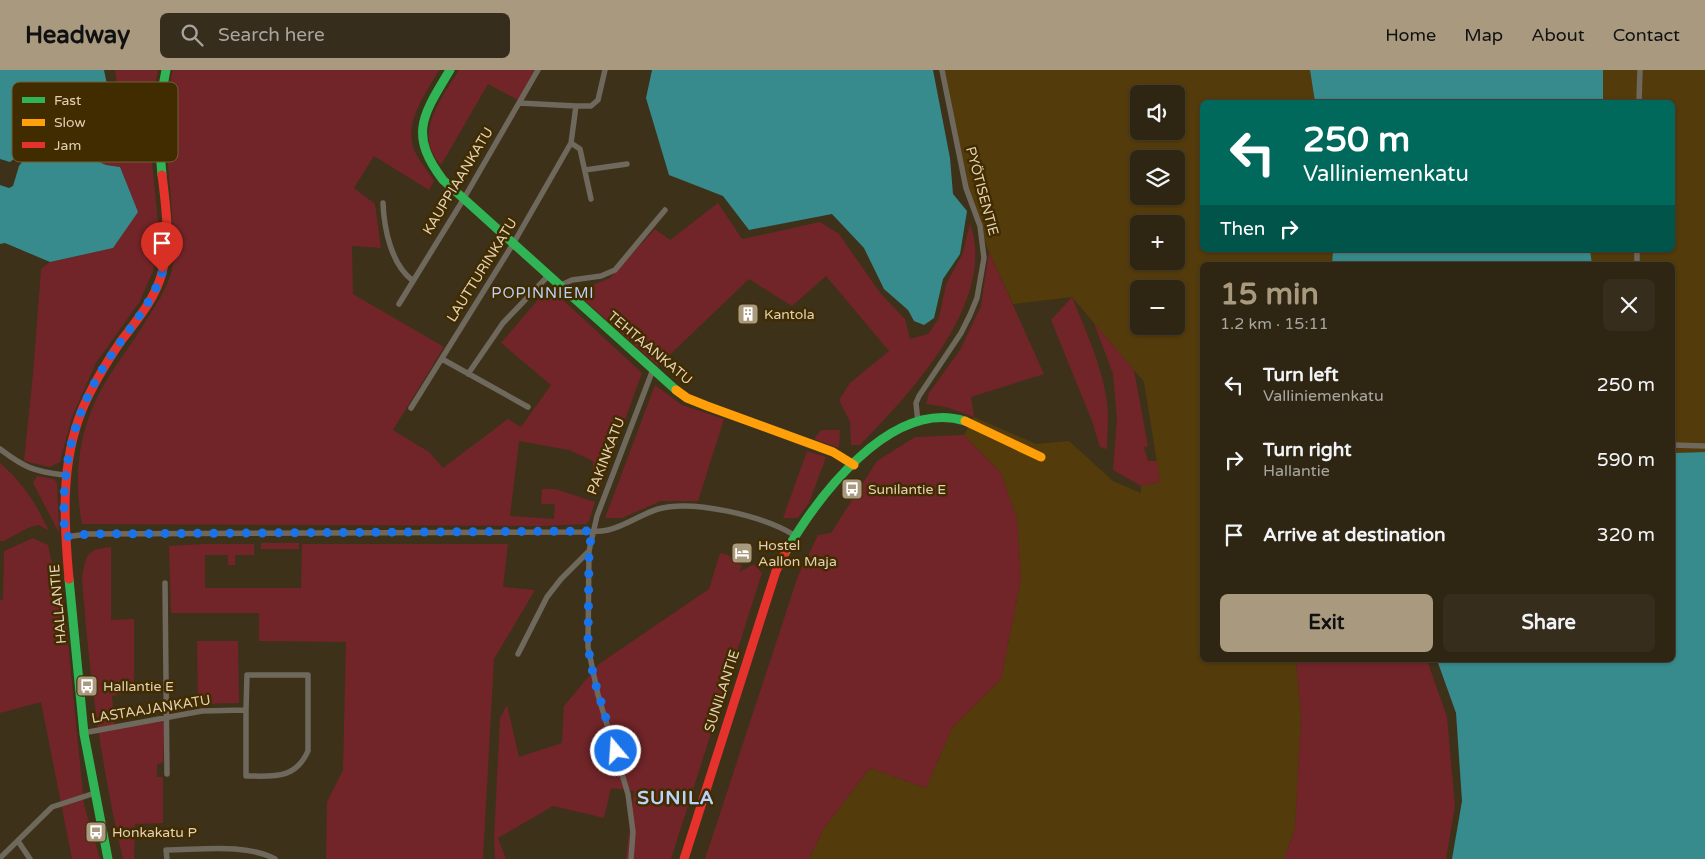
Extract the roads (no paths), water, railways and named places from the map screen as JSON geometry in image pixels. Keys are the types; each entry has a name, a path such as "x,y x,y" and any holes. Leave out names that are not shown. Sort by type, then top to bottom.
{"street":[{"name":"HALLANTIE","path":"162,82 166,70"},
{"name":"TEHTAANKATU","path":"450,70 428,108 421,129 421,144 433,170 463,200 652,372 687,398 833,452 854,465"},
{"name":"KAUPPIAANKATU","path":"399,304 412,280 463,200 538,70"},
{"path":"519,103 576,106 595,104 605,70"},
{"name":"PYÖTISENTIE","path":"918,422 916,412 918,396 961,333 970,315 977,298 984,258 980,226 966,188 942,70"},
{"path":"1639,100 1640,70"},
{"path":"576,106 571,142 580,149 590,199"},
{"name":"LAUTTURINKATU","path":"411,408 513,244 571,142"},
{"name":"HALLANTIE","path":"108,859 92,794 83,733 65,537 64,475 74,431 92,388 110,357 151,297 162,273 167,234 161,162"},
{"path":"585,170 627,164"},
{"path":"383,203 384,221 392,248 403,274 412,280"},
{"path":"559,286 572,280 601,276 615,270 665,210"},
{"path":"468,374 503,324 548,276"},
{"path":"442,359 528,406"},
{"name":"PAKINKATU","path":"631,859 633,832 628,794 594,679 588,647 589,551 592,531 652,372"},
{"path":"854,465 883,438 928,419 951,418 965,422 1041,457"},
{"path":"1675,445 1705,446"},
{"path":"0,449 23,466 36,472 64,475"},
{"name":"SUNILANTIE","path":"684,859 776,571 794,535 854,465"},
{"path":"65,537 88,534 592,531 610,529 656,510 671,506 694,505 705,506 763,522 794,535"},
{"path":"518,654 548,597 561,579 589,551"},
{"path":"165,583 168,717 167,774"},
{"path":"247,675 308,675 308,751 303,762 291,772 277,776 246,776 246,710 247,675"},
{"name":"LASTAAJANKATU","path":"83,733 202,710 246,710"},
{"path":"0,858 52,807 92,794"},
{"path":"18,841 30,859"},
{"path":"167,859 166,850 250,850 265,853 275,859"}],"water":[{"path":"0,70 104,70 106,82 12,82 12,160 10,162 0,159"},
{"path":"652,70 933,70 950,158 953,194 967,211 960,254 943,279 934,318 924,325 914,321 908,310 884,289 864,248 832,214 749,230 723,196 669,175 646,98"},
{"path":"1310,70 1603,70 1603,100 1315,100"},
{"path":"22,162 99,162 120,167 138,212 113,248 50,262 5,243 0,244 0,185 9,188 13,186"},
{"path":"1333,252 1590,252 1592,262 1332,262"},
{"path":"1705,452 1705,859 1452,859 1462,801 1456,713 1438,662 1675,662 1675,453"}],"place":[{"name":"Kantola","path":"748,314"},
{"name":"Sunilantie E","path":"852,489"},
{"name":"Hostel Aallon Maja","path":"742,553"},
{"name":"Hallantie E","path":"87,686"},
{"name":"Honkakatu P","path":"96,832"}],"district":[{"name":"POPINNIEMI","path":"543,293"},
{"name":"SUNILA","path":"676,798"}]}
